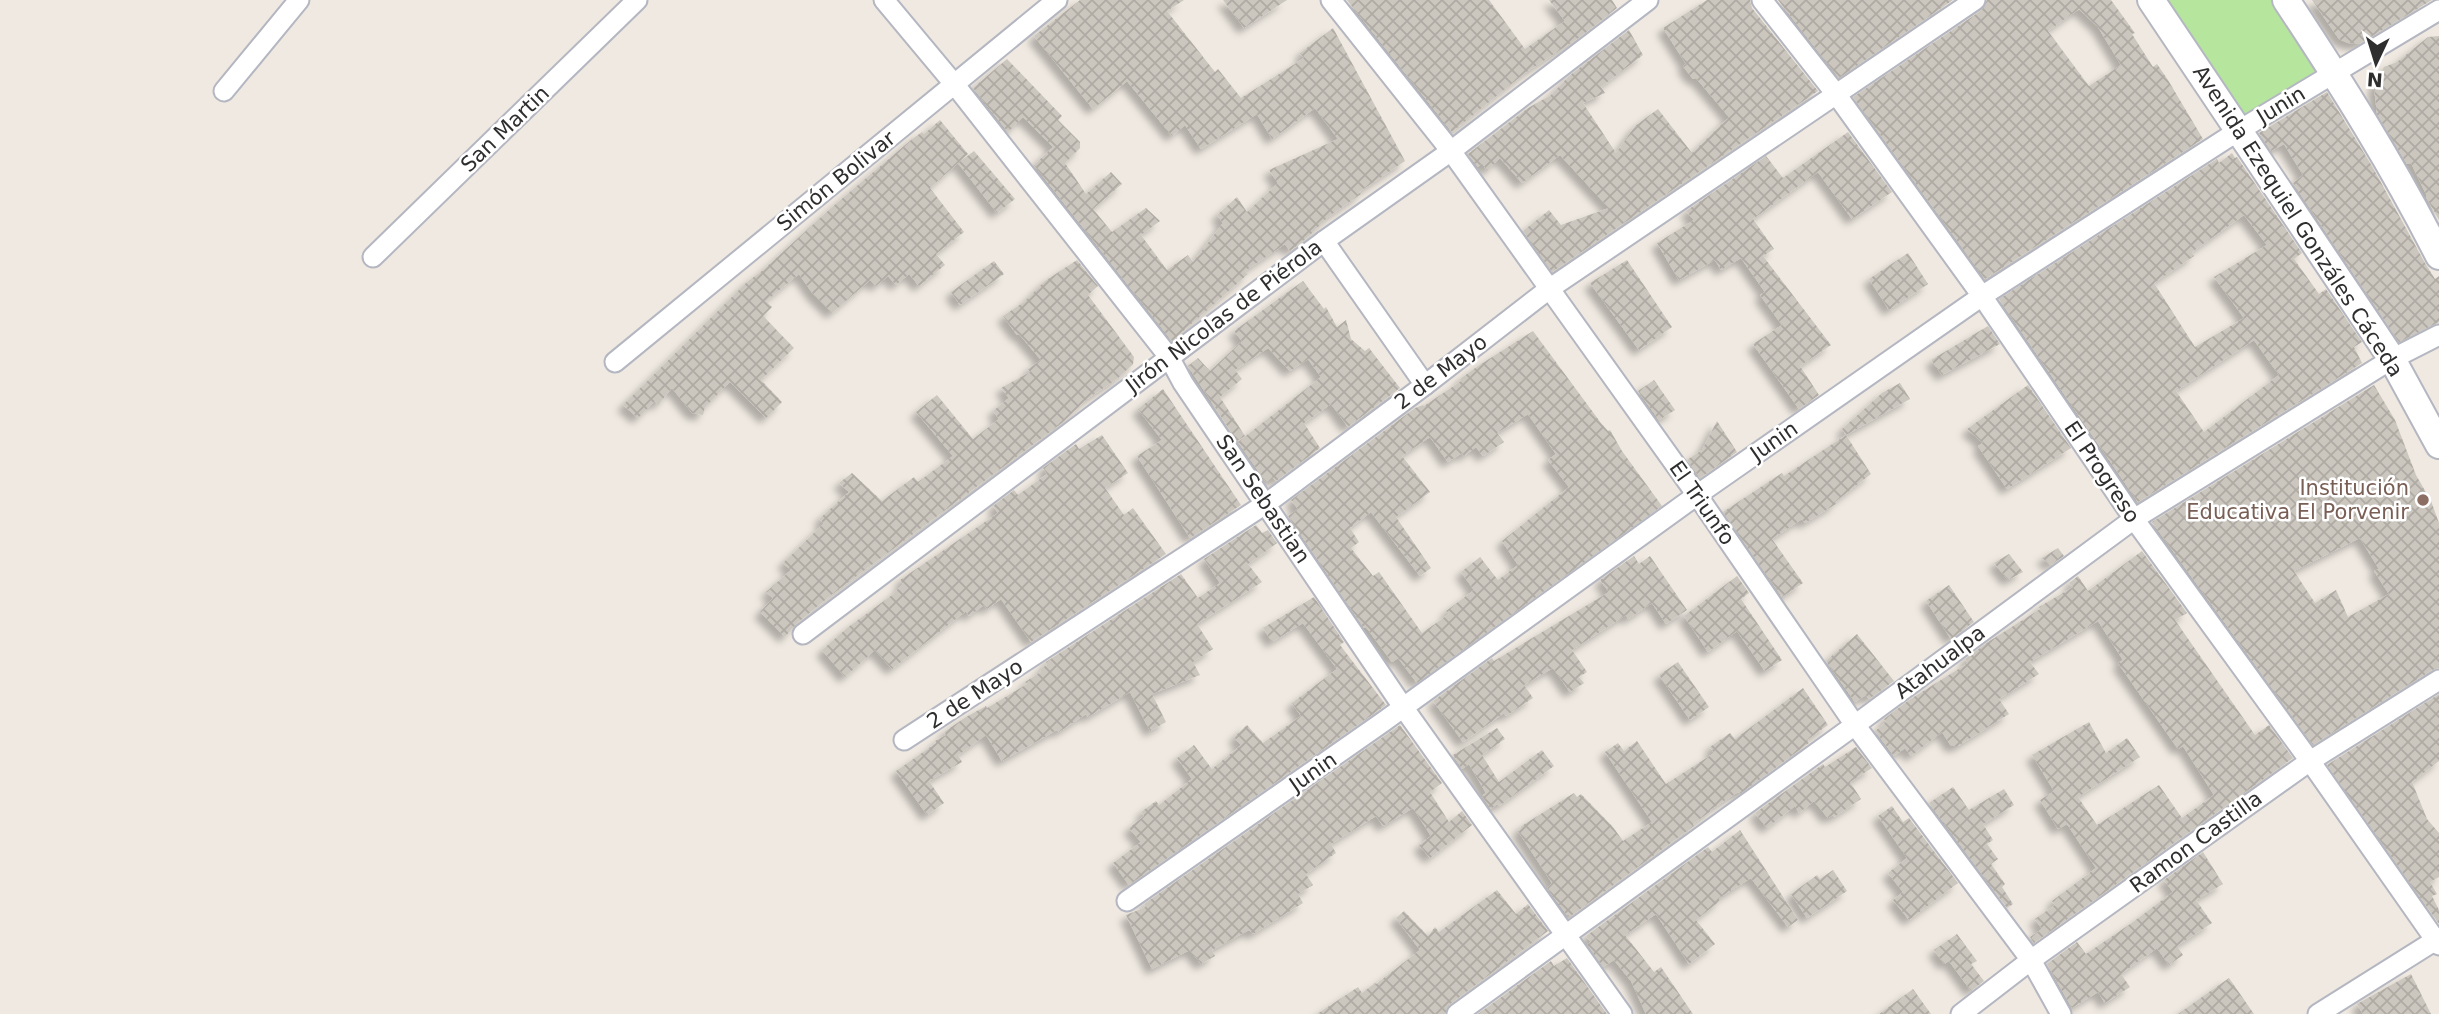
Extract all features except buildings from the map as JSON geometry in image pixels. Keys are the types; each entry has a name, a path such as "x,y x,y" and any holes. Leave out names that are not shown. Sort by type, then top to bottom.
{"main road":[{"name":"Avenida Ezequiel Gonzáles Cáceda","path":"2151,0 2392,359 2439,445"},
{"path":"2286,0 2334,72 2416,210 2439,256"}],"street":[{"path":"224,91 299,0"},
{"name":"San Martin","path":"373,257 637,0"},
{"name":"San Sebastian","path":"884,0 955,85 1168,357 1404,707 1622,1014"},
{"name":"Simón Bolivar","path":"615,362 1057,0"},
{"name":"El Triunfo","path":"1331,0 1451,151 1697,495 1855,725 2031,960 2061,1014"},
{"name":"Jirón Nicolas de Piérola","path":"803,634 1168,357 1451,151 1648,0"},
{"name":"El Progreso","path":"1762,0 1836,94 1982,296 2134,519 2438,941"},
{"name":"2 de Mayo","path":"904,740 1266,503 1549,289 1975,0"},
{"name":"Junin","path":"1127,901 1404,707 1697,495 1982,296 2238,131 2439,10"},
{"path":"1324,241 1425,385"},
{"name":"Atahualpa","path":"1457,1014 2134,519 2392,359 2439,335"},
{"name":"Ramon Castilla","path":"1961,1014 2031,960 2310,761 2439,680"},
{"path":"2318,1014 2438,941"}],"green space":[{"path":"2152,0 2286,0 2334,72 2238,131"}],"place":[{"name":"Institución Educativa El Porvenir","path":"2423,500"}]}
